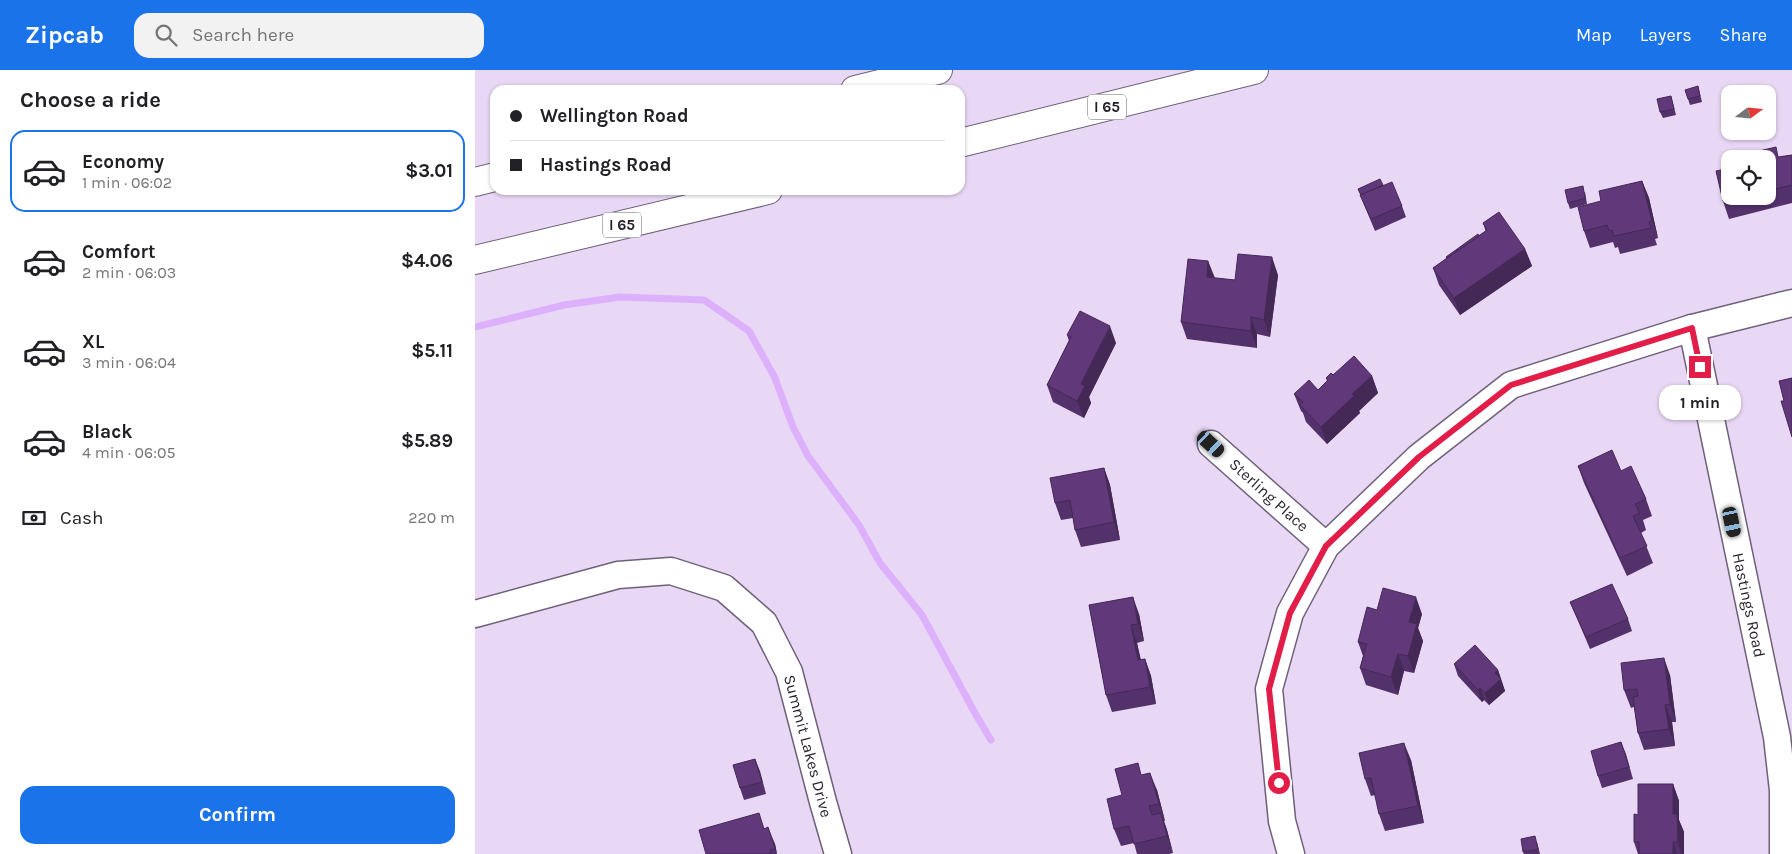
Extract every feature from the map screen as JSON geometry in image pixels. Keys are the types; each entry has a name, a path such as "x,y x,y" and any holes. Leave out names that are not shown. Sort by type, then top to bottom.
{"highway":[{"path":"876,85 938,70"},
{"name":"I 65","path":"965,142 1254,70"},
{"path":"475,182 490,178"},
{"name":"I 65","path":"475,260 747,195"}],"street":[{"path":"1291,854 1282,821 1269,689 1290,613 1326,546 1419,457 1511,385 1692,328 1792,303"},
{"name":"Hastings Road","path":"1692,328 1777,737 1783,790 1783,854"},
{"name":"Sterling Place","path":"1211,444 1326,546"},
{"name":"Summit Lakes Drive","path":"475,614 618,574 671,571 723,588 764,623 789,672 838,854"}],"building":[{"path":"1698,86 1700,96 1688,99 1685,90"},
{"path":"1671,96 1674,109 1660,112 1657,99"},
{"path":"1776,147 1778,157 1792,155 1792,185 1776,189 1776,150 1763,150"},
{"path":"1721,170 1721,192 1716,171"},
{"path":"1380,179 1383,185 1361,195 1358,189"},
{"path":"1642,181 1652,221 1649,222 1651,228 1614,236 1612,230 1609,231 1607,225 1584,231 1578,207 1601,201 1599,191"},
{"path":"1392,182 1402,206 1371,219 1360,195"},
{"path":"1583,186 1585,198 1568,203 1565,190"},
{"path":"1499,212 1525,249 1454,298 1433,268 1487,230 1483,223"},
{"path":"1478,234 1479,236 1446,257"},
{"path":"1238,254 1272,257 1264,320 1251,317 1251,331 1181,322 1188,259 1208,261 1207,277 1235,280"},
{"path":"1080,311 1110,326 1081,384 1085,386 1077,401 1047,385 1071,337 1067,335"},
{"path":"1354,356 1372,376 1321,427 1300,405 1303,402 1294,394 1309,380 1318,390 1328,380 1326,378 1331,373 1333,375"},
{"path":"1792,378 1792,437 1781,401 1784,401 1779,381"},
{"path":"1612,450 1621,471 1631,466 1646,499 1635,504 1640,513 1633,516 1647,546 1620,558 1578,466"},
{"path":"1104,468 1114,522 1075,530 1070,500 1055,503 1050,478"},
{"path":"1612,584 1628,619 1586,637 1570,602"},
{"path":"1383,588 1416,597 1409,622 1417,624 1408,656 1398,654 1391,677 1360,668 1367,644 1358,642 1367,607 1377,610"},
{"path":"1133,597 1138,624 1131,625 1138,660 1145,659 1150,687 1106,695 1089,605"},
{"path":"1475,645 1498,670 1495,673 1501,679 1485,693 1480,688 1478,690 1454,664"},
{"path":"1664,658 1670,704 1665,705 1669,729 1638,733 1633,697 1638,696 1637,689 1624,690 1621,663"},
{"path":"1621,742 1629,767 1598,776 1591,751"},
{"path":"1404,743 1418,806 1379,814 1371,778 1365,779 1359,753"},
{"path":"755,759 762,782 740,788 733,765"},
{"path":"1138,763 1141,775 1150,773 1159,804 1149,806 1152,815 1161,813 1167,836 1134,844 1129,826 1114,829 1107,799 1122,795 1115,769"},
{"path":"1638,784 1673,784 1673,814 1677,814 1678,842 1673,842 1673,854 1639,854 1639,842 1634,842 1634,814 1638,815"},
{"path":"759,813 764,829 768,827 775,849 770,850 771,854 706,854 699,830"},
{"path":"1535,836 1538,849 1523,852 1521,839"}],"waterway":[{"path":"475,327 564,305 620,297 704,300 749,331 775,378 793,427 808,456 859,525 880,563 922,615 991,740"}],"route":[{"path":"1279,783 1269,689 1290,613 1326,546 1419,457 1511,385 1692,328 1700,367"}]}
